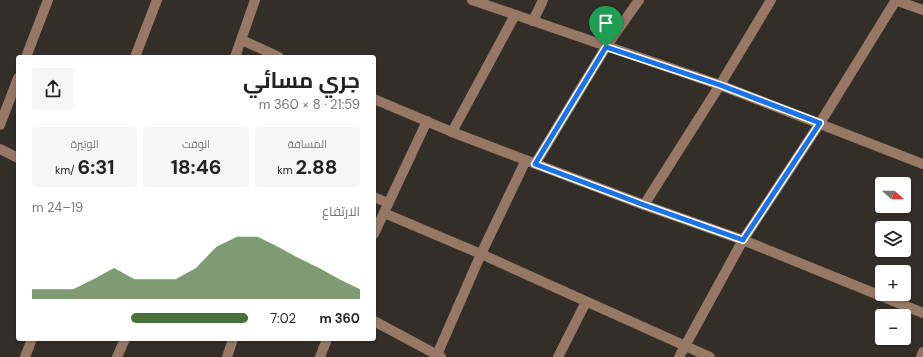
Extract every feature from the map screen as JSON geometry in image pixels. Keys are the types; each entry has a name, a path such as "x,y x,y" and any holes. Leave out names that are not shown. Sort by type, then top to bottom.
{"street":[{"path":"27,55 48,0"},
{"path":"136,55 157,0"},
{"path":"236,55 255,0"},
{"path":"472,0 720,85 923,164"},
{"path":"533,20 543,0"},
{"path":"376,322 438,356 481,254 530,162 639,0"},
{"path":"644,205 720,85 771,0"},
{"path":"679,357 743,240 820,123 895,0 923,10"},
{"path":"452,132 515,15"},
{"path":"242,40 275,55"},
{"path":"0,125 16,83"},
{"path":"376,100 452,132 530,162 743,240 923,313"},
{"path":"376,230 427,121"},
{"path":"0,149 16,157"},
{"path":"376,199 386,208 481,254 710,357"},
{"path":"558,357 586,302"},
{"path":"25,357 31,341"},
{"path":"117,357 123,341"},
{"path":"226,357 232,341"},
{"path":"320,357 326,341"},
{"path":"921,357 923,352"}],"route":[{"path":"606,47 720,85 820,123 743,240 535,164 606,47"}]}
